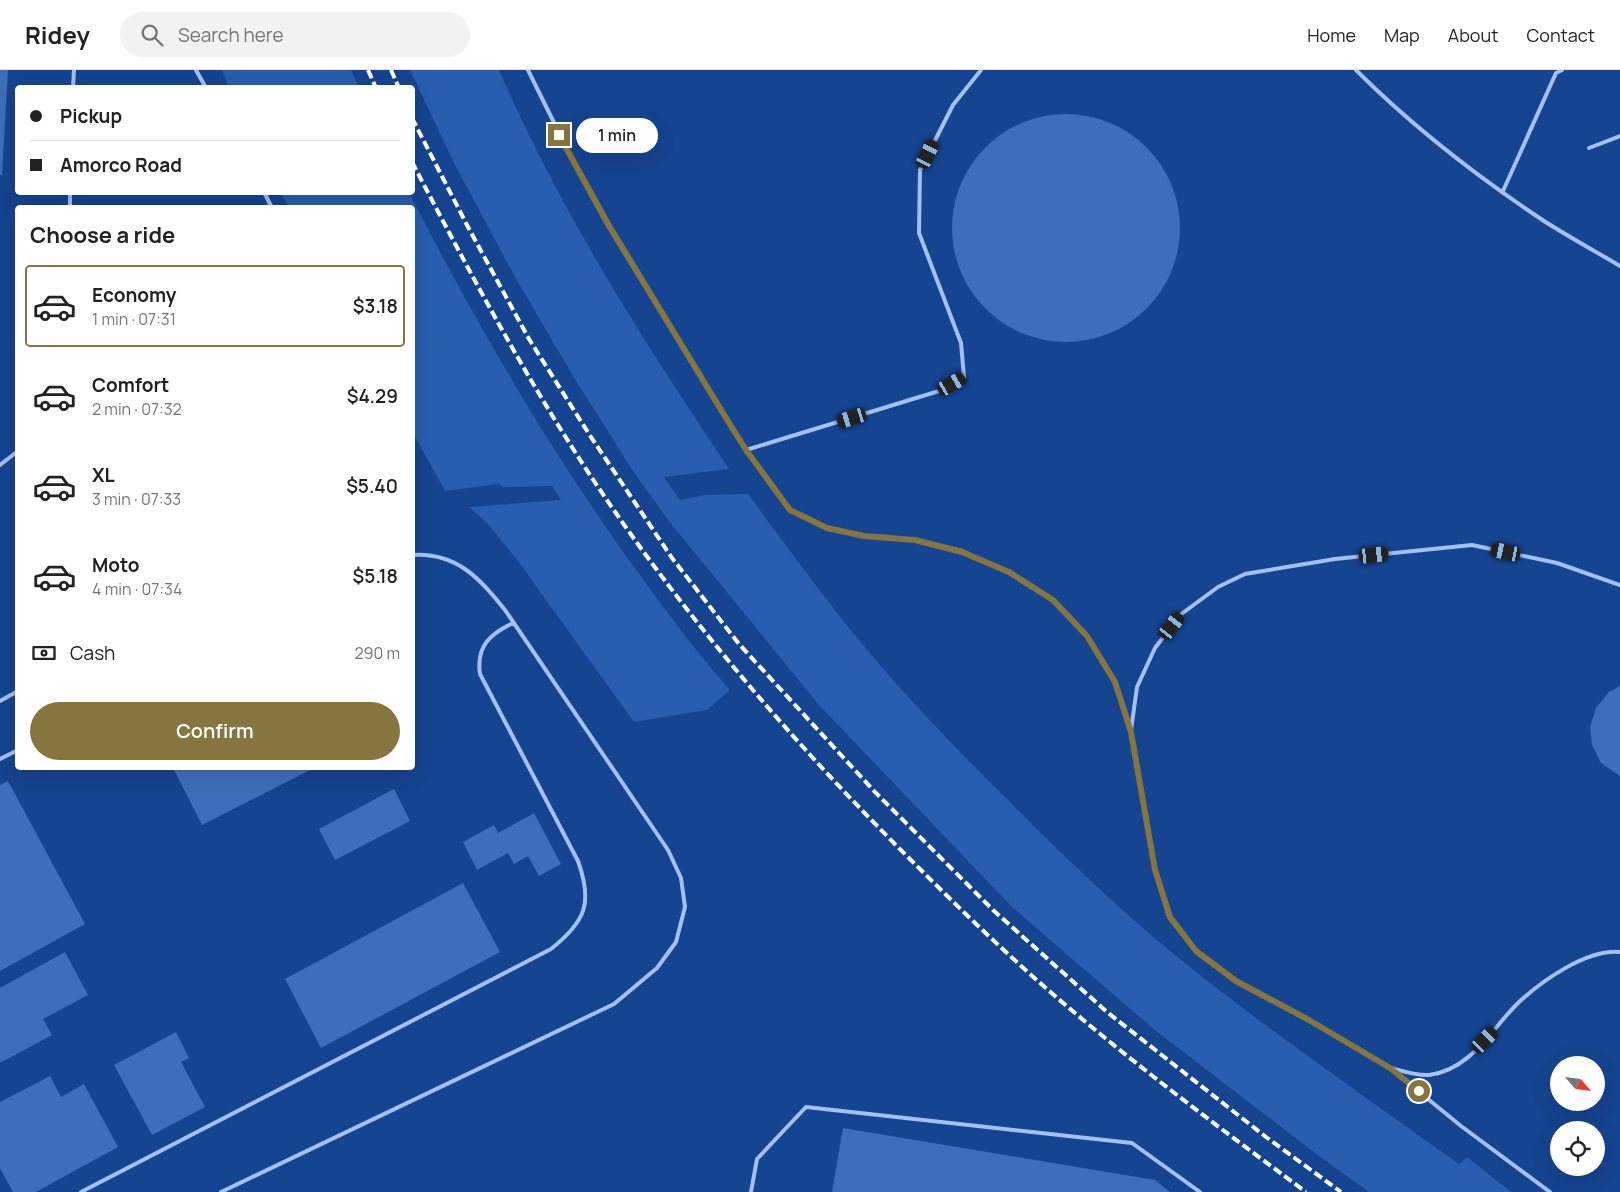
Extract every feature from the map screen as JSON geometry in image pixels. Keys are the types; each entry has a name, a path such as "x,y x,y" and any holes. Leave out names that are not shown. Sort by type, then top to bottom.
{"lane":[{"path":"73,85 74,70"},
{"path":"196,70 204,85"},
{"path":"528,70 574,164 608,224 746,450 790,510 827,528 864,536 915,540 962,552 1009,572 1053,600 1087,636 1115,682 1131,732 1155,870 1170,917 1196,951 1236,981 1309,1020 1390,1068 1461,1126 1550,1192"},
{"path":"746,450 940,392 964,377 961,343 919,233 920,170 953,105 981,70"},
{"path":"1356,70 1389,103 1473,170 1545,222 1620,266"},
{"path":"1503,192 1556,73 1562,70"},
{"path":"1589,148 1620,136"},
{"path":"0,465 15,453"},
{"path":"1131,732 1137,687 1155,648 1180,614 1218,587 1245,574 1335,559 1472,545 1557,562 1620,585"},
{"path":"221,1192 614,1004 658,968 676,942 685,907 681,878 668,850 513,623 484,584 462,567 441,558 415,555"},
{"path":"81,1192 552,949 568,935 579,919 586,902 585,882 578,861 480,674 478,661 489,637 513,623"},
{"path":"0,701 15,693"},
{"path":"0,759 15,752"},
{"path":"1390,1068 1428,1075 1452,1068 1471,1054 1520,1002 1562,969 1591,955 1610,951 1620,952"},
{"path":"751,1192 757,1159 806,1107 1132,1143 1200,1192"}],"shaded area":[{"path":"222,70 351,70 358,85 228,85"},
{"path":"410,70 499,70 523,122 576,225 635,324 729,469 664,477 680,500 705,495 748,494 836,611 905,693 983,775 1098,888 1148,933 1232,1000 1459,1164 1467,1157 1511,1192 1369,1192 1156,1031 1012,907 819,705 668,520 631,468 573,376 515,277 455,165"},
{"path":"282,195 410,195 463,295 521,394 582,492 668,613 730,690 707,710 634,722 515,557 486,522 469,507 561,500 552,486 502,487 499,484 445,491 415,437 415,205 288,205"}],"building":[{"path":"0,70 8,70 2,175 0,175"},
{"path":"1066,114 1088,116 1110,123 1129,133 1154,156 1166,174 1175,195 1180,228 1178,250 1171,272 1161,291 1138,316 1120,328 1099,337 1066,342 1044,340 1022,333 1003,323 978,300 966,282 957,261 952,228 954,206 961,184 971,165 994,140 1012,128 1033,119"},
{"path":"1620,686 1620,776 1601,763 1592,745 1590,727 1596,708 1609,692"},
{"path":"174,770 310,770 202,825"},
{"path":"8,781 85,924 0,971 0,785"},
{"path":"394,789 410,821 335,860 319,829"},
{"path":"534,813 561,864 539,876 528,856 514,864 508,853 477,870 463,842 494,825 498,833"},
{"path":"463,883 500,952 321,1048 285,979"},
{"path":"65,952 88,995 43,1019 52,1035 0,1063 0,988"},
{"path":"176,1032 189,1058 181,1062 205,1107 152,1135 114,1065"},
{"path":"50,1076 61,1097 84,1084 118,1147 36,1192 13,1192 0,1168 0,1102"},
{"path":"843,1128 1155,1180 1170,1192 832,1192"}],"railway":[{"path":"368,70 375,85"},
{"path":"391,70 398,85"},
{"path":"415,124 529,339 589,434 672,558 739,644 875,792 993,910 1107,1012 1266,1137 1341,1192"},
{"path":"415,168 499,324 545,403 594,481 668,585 708,636 791,734 879,828 1021,966 1085,1022 1147,1072 1306,1192"}],"route":[{"path":"559,135 608,224 726,418 746,450 790,510 827,528 864,536 915,540 962,552 1009,572 1053,600 1087,636 1115,682 1131,732 1155,870 1170,917 1196,951 1236,981 1309,1020 1390,1068 1419,1091"}]}
